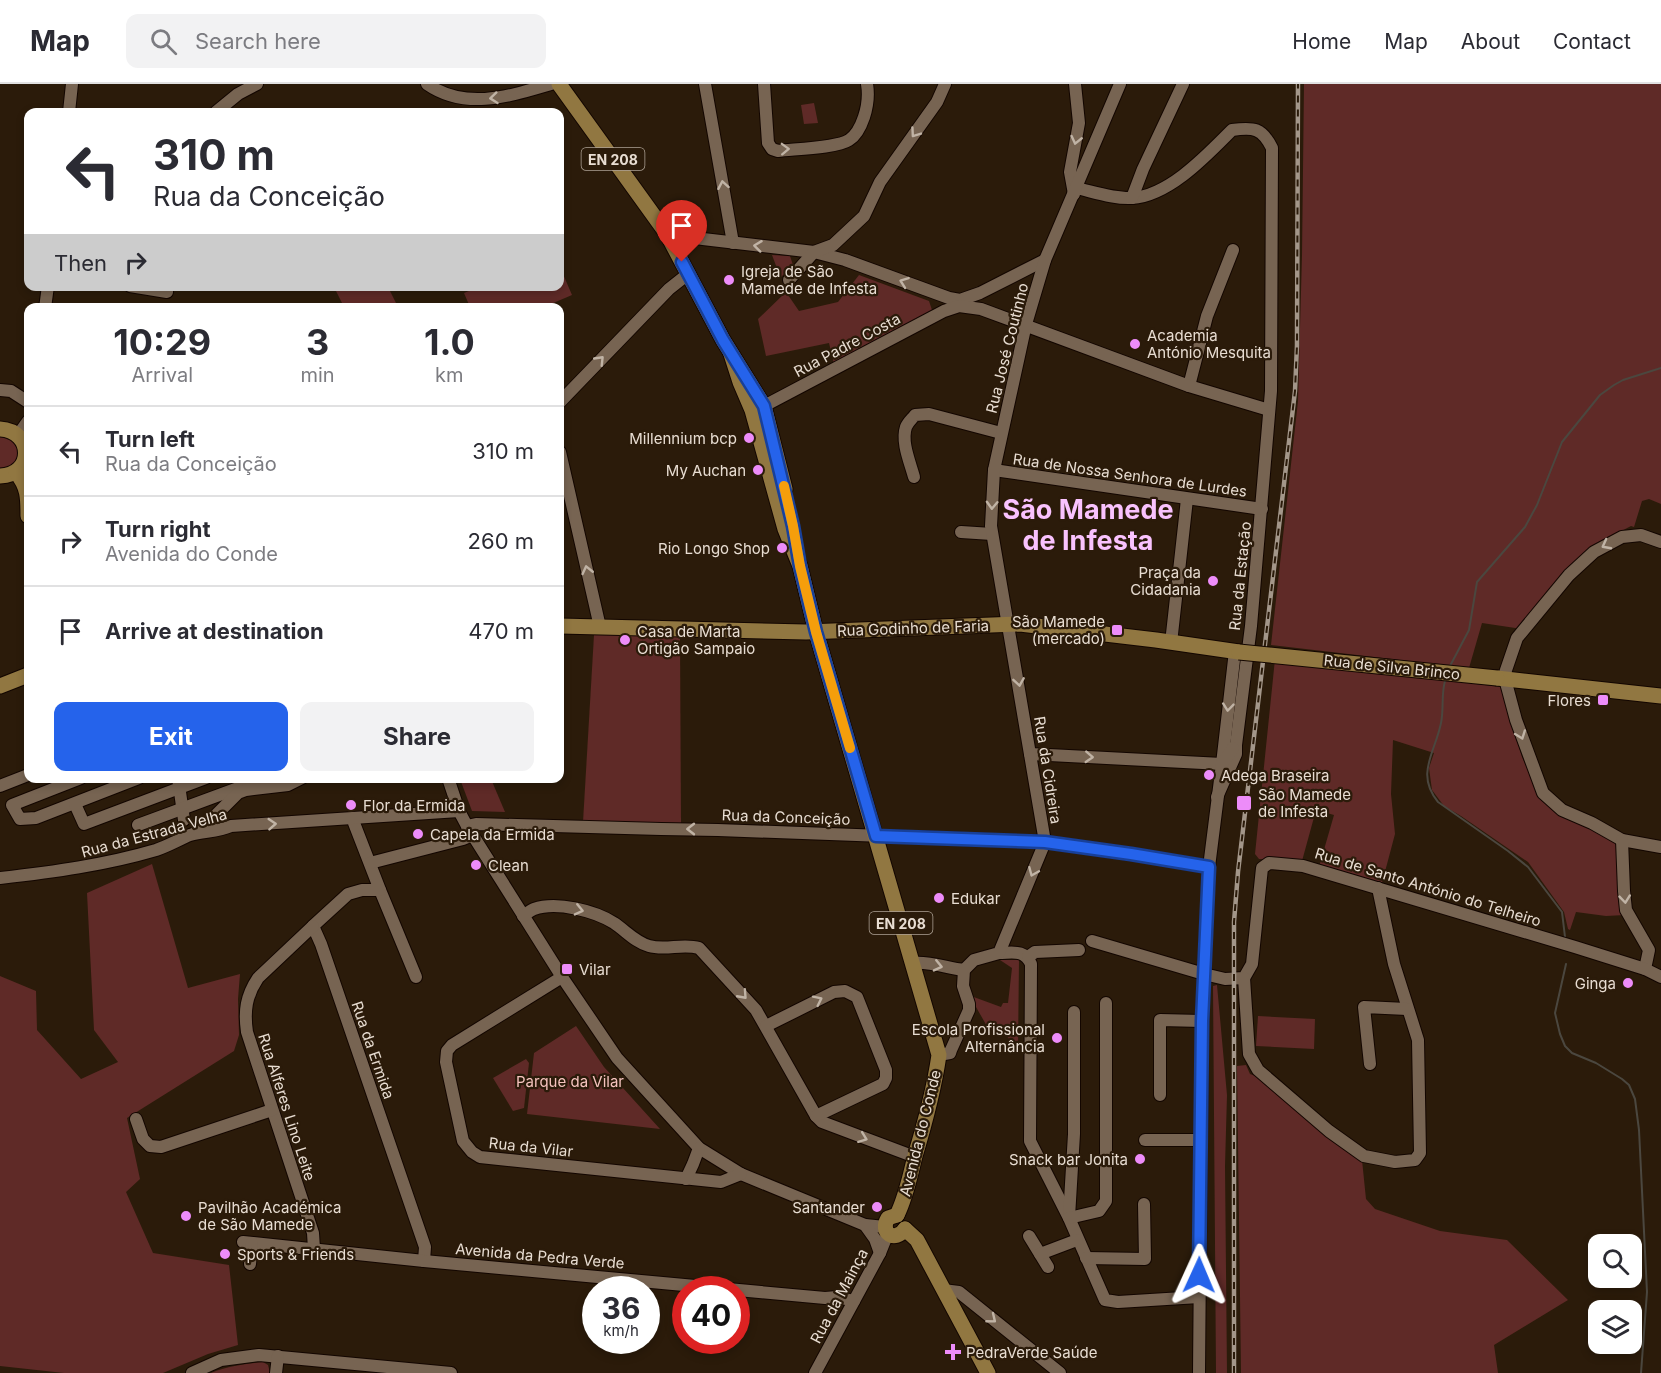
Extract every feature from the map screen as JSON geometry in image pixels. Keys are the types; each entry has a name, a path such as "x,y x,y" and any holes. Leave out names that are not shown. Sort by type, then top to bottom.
{"main road":[{"name":"EN 208","path":"559,84 667,234"},
{"name":"Avenida do Conde","path":"667,234 731,354 764,406 816,632 939,1055 935,1080 902,1204 897,1215"},
{"name":"Avenida do Conde","path":"731,354 752,410 785,529 800,566"},
{"path":"0,429 9,430 18,435 24,444"},
{"path":"0,476 16,472 24,462"},
{"path":"16,472 24,484"},
{"name":"Rua Godinho de Faria","path":"564,626 816,632 1020,624 1123,636"},
{"name":"Rua de Silva Brinco","path":"1123,636 1237,651 1661,696"},
{"path":"0,686 24,677"},
{"path":"897,1215 903,1218 905,1229 897,1236 886,1230 885,1224 888,1218 897,1215"},
{"path":"905,1229 917,1240 988,1373"}],"street":[{"path":"69,108 72,84"},
{"path":"221,108 238,94 256,84"},
{"path":"427,84 454,96 473,100 504,97 551,84"},
{"path":"705,84 733,243"},
{"path":"764,84 768,143 772,149 778,151 847,142 861,125 868,99 867,84"},
{"path":"789,280 814,252 832,245 864,216 880,182 937,102 945,84"},
{"name":"Rua José Coutinho","path":"1009,624 991,526 994,470 1026,324 1045,260 1075,191 1070,172 1079,123 1075,84"},
{"path":"1120,84 1075,191 1132,198 1143,169 1183,84"},
{"name":"Rua da Estação","path":"1132,198 1157,192 1177,180 1232,130 1253,129 1261,132 1266,136 1272,148 1272,380 1262,509 1236,754 1217,797"},
{"path":"667,234 814,252 845,260 960,303 1026,324 1189,386 1269,410"},
{"path":"675,250 703,239"},
{"path":"1189,386 1207,316 1233,250"},
{"name":"Rua Padre Costa","path":"764,406 1045,260"},
{"path":"564,398 669,289 688,274"},
{"path":"980,293 978,301 981,309"},
{"path":"942,296 944,311"},
{"name":"Avenida do Conde","path":"740,382 756,405 764,406"},
{"path":"0,390 11,391 24,399"},
{"path":"914,477 905,438 906,428 915,415 929,414 1001,433"},
{"path":"18,435 24,427"},
{"path":"564,470 600,627"},
{"name":"Rua de Nossa Senhora de Lurdes","path":"994,470 1262,509"},
{"path":"1171,643 1187,499"},
{"path":"961,532 992,534"},
{"path":"1661,542 1641,535 1622,537 1594,552 1545,602 1517,638 1505,673 1501,678 1543,793 1562,810 1622,840 1661,847"},
{"name":"Rua da Cidreira","path":"999,953 1045,842 1009,624"},
{"name":"Rua da Estação","path":"1199,1373 1202,1021 1209,867 1237,651"},
{"name":"Rua da Estação","path":"1222,764 1236,745"},
{"path":"1030,754 1222,764"},
{"path":"0,786 24,777"},
{"path":"68,783 12,805 20,819 36,818 127,783"},
{"path":"75,804 84,824 178,783 183,815"},
{"path":"138,825 183,815 253,783"},
{"path":"193,834 208,823 238,793 290,783"},
{"path":"450,783 459,811 470,830 616,1058 699,1148 741,1174 866,1225 886,1230"},
{"path":"223,808 220,820 224,825 231,826"},
{"name":"Rua da Estrada Velha","path":"0,878 82,868 114,861 158,849 193,834 222,830 231,826 459,811"},
{"path":"354,818 380,890 416,977"},
{"name":"Rua da Conceição","path":"370,863 463,839 476,824 1045,842 1209,867"},
{"path":"1622,840 1626,910 1649,950 1645,969"},
{"name":"Rua de Santo António do Telheiro","path":"1244,978 1252,964 1262,868 1269,863 1303,866 1645,969 1661,977"},
{"path":"1092,941 1204,974 1225,979 1244,978 1249,1054 1258,1070 1329,1131 1364,1156 1395,1162 1415,1160 1420,1153 1418,1040 1394,964 1378,888"},
{"path":"313,926 348,894 362,890 380,890"},
{"path":"523,916 534,909 552,906 570,908 600,915 648,946 662,948 689,945 699,948 756,1010 816,1116 822,1122 915,1156"},
{"name":"Rua Alferes Lino Leite","path":"313,926 258,978 246,1001 245,1016 247,1032 313,1233 314,1249"},
{"name":"Rua da Ermida","path":"313,926 425,1247 424,1261"},
{"path":"1028,957 1035,952 1078,951"},
{"path":"939,1055 950,1053 969,1010 963,986 964,970 974,960 999,953 1023,953 1028,957 1031,964 1030,1141 1069,1218 1105,1300 1118,1302 1199,1297"},
{"path":"913,963 922,962 964,970"},
{"name":"Rua da Vilar","path":"562,977 452,1045 447,1052 446,1062 463,1141 472,1152 480,1157 721,1182 741,1174"},
{"path":"766,1026 834,992 845,991 857,997 886,1070 886,1077 883,1084 816,1116"},
{"path":"1069,1218 1099,1211 1106,1201 1106,1003"},
{"path":"1370,1064 1364,1006 1407,1009"},
{"path":"1069,1218 1074,1134 1074,1012"},
{"path":"1160,1095 1160,1020 1202,1021"},
{"path":"136,1119 143,1139 150,1146 161,1147 272,1110"},
{"path":"1145,1140 1200,1140"},
{"path":"686,1179 699,1148"},
{"path":"1086,1258 1145,1259 1144,1204"},
{"path":"866,1225 876,1239 880,1253"},
{"name":"Rua da Mainça","path":"815,1373 880,1253 886,1230"},
{"path":"1029,1236 1048,1267"},
{"path":"1040,1254 1077,1240"},
{"name":"Avenida da Pedra Verde","path":"250,1264 247,1242 424,1261 825,1298 837,1297 854,1301"},
{"path":"943,1290 959,1292 1060,1373"},
{"path":"825,1298 846,1315"},
{"path":"192,1373 221,1360 251,1356 278,1356 349,1368 451,1373"},
{"path":"276,1373 278,1356"}],"green space":[{"path":"1304,84 1661,84 1661,504 1649,499 1642,501 1634,527 1631,526 1591,547 1522,629 1482,623 1469,668 1271,645 1298,401"},
{"path":"814,103 818,123 804,124 801,105"},
{"path":"772,255 790,256 793,265 781,277 777,272"},
{"path":"859,275 929,301 933,313 834,364 829,343 766,356 758,319 786,292 799,311 838,302"},
{"path":"564,276 572,295 553,303 468,303 464,293 469,291 564,291"},
{"path":"336,291 390,291 396,303 342,303"},
{"path":"0,434 5,434 20,446 18,463 0,471"},
{"path":"594,635 680,636 681,823 583,822"},
{"path":"1275,659 1501,687 1522,757 1540,797 1619,842 1625,915 1606,916 1576,912 1570,930 1568,929 1564,912 1528,862 1444,806 1432,790 1429,768 1434,753 1393,740 1391,794 1395,834 1382,883 1319,867 1334,815 1316,810 1302,861 1259,859 1255,854"},
{"path":"462,783 493,783 505,812 472,811"},
{"path":"152,864 188,988 240,974 239,1035 234,1051 127,1118 140,1179 126,1192 153,1253 229,1265 238,1345 208,1354 163,1373 64,1373 0,1366 0,976 36,991 37,1030 81,1079 118,1062 94,1030 87,893"},
{"path":"1000,960 1019,960 1018,1050 997,1024 988,1028 976,1007 974,1009 971,996 1001,1007 1003,1003 1008,1003 1012,968"},
{"path":"1217,985 1227,1095 1225,1166 1227,1373 1216,1373 1213,986"},
{"path":"1258,1016 1315,1019 1314,1049 1256,1046"},
{"name":"Parque da Vilar","path":"576,1026 604,1067 660,1129 527,1114 534,1053"},
{"name":"Parque da Vilar","path":"526,1059 529,1063 524,1108 513,1111 493,1078"},
{"path":"1246,1065 1250,1074 1264,1079 1362,1160 1366,1199 1375,1209 1440,1231 1507,1240 1568,1300 1494,1345 1498,1373 1241,1373 1237,1066"},
{"path":"263,1362 268,1365 270,1373 211,1373 230,1367"}],"waterway":[{"path":"1450,666 1469,630 1477,582 1525,527 1537,505 1562,442 1600,395 1623,380 1661,368"},
{"path":"1445,681 1441,723 1427,773 1431,792 1438,802 1528,867 1562,912 1565,937"},
{"path":"1566,964 1555,1013 1565,1046 1572,1053 1596,1063 1622,1079 1629,1085 1635,1099 1639,1130 1647,1292 1641,1373"}],"railway":[{"path":"1234,1373 1234,922 1295,391 1298,84"}],"slow traffic":[{"path":"784,486 816,632 850,748"}],"place":[{"name":"Igreja de São Mamede de Infesta","path":"729,280"},
{"name":"Academia António Mesquita","path":"1135,344"},
{"name":"Millennium bcp","path":"749,438"},
{"name":"My Auchan","path":"758,470"},
{"name":"Rio Longo Shop","path":"782,548"},
{"name":"Praça da Cidadania","path":"1213,581"},
{"name":"São Mamede (mercado)","path":"1117,630"},
{"name":"Casa de Marta Ortigão Sampaio","path":"625,640"},
{"name":"Flores","path":"1603,700"},
{"name":"Adega Braseira","path":"1209,775"},
{"name":"São Mamede de Infesta","path":"1244,803"},
{"name":"Flor da Ermida","path":"351,805"},
{"name":"Capela da Ermida","path":"418,834"},
{"name":"Clean","path":"476,865"},
{"name":"Edukar","path":"939,898"},
{"name":"Vilar","path":"567,969"},
{"name":"Ginga","path":"1628,983"},
{"name":"Escola Profissional Alternância","path":"1057,1038"},
{"name":"Snack bar Jonita","path":"1140,1159"},
{"name":"Santander","path":"877,1207"},
{"name":"Pavilhão Académica de São Mamede","path":"186,1216"},
{"name":"Sports & Friends","path":"225,1254"},
{"name":"PedraVerde Saúde","path":"953,1352"}],"district":[{"name":"São Mamede de Infesta","path":"1088,524"}],"route":[{"path":"682,262 723,340 764,406 816,632 876,836 1045,842 1209,867 1202,1021 1199,1275"}]}
